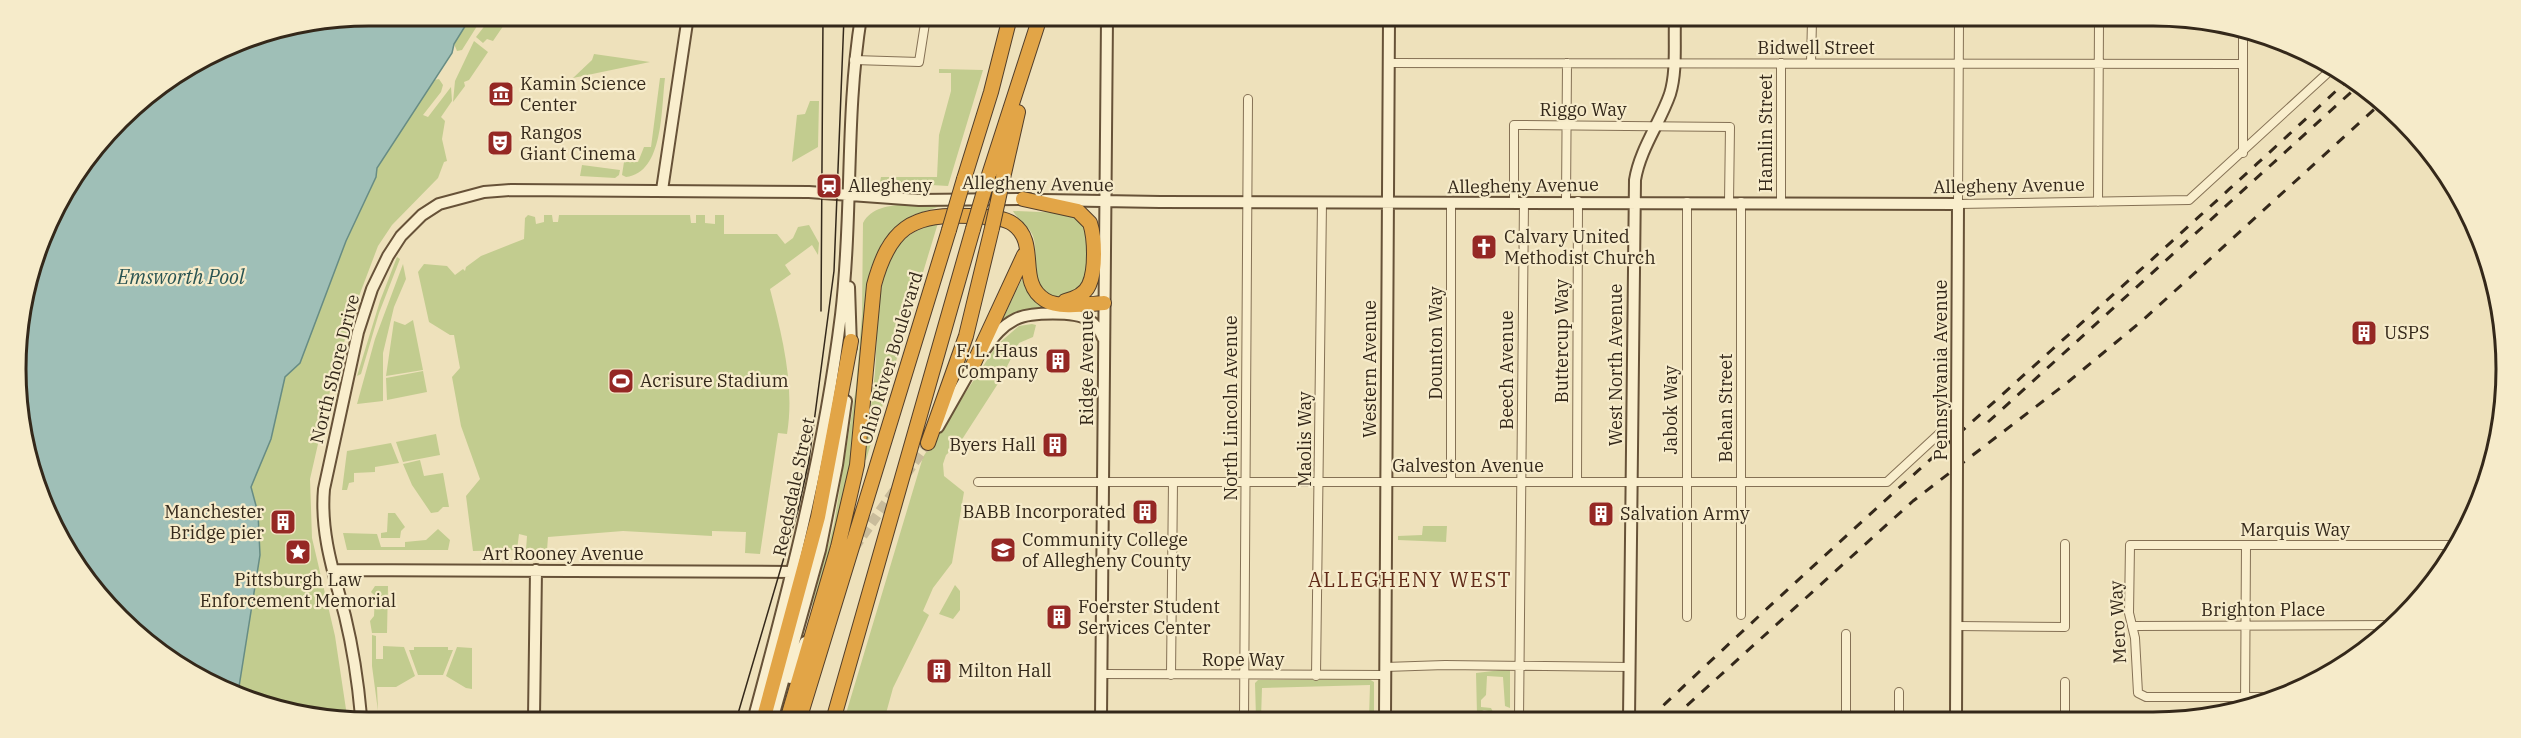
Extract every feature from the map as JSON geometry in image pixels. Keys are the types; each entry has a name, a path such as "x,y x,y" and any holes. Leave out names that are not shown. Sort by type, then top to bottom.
{"highway":[{"name":"Ohio River Boulevard","path":"802,712 991,92 1008,26"},
{"path":"991,92 1014,26"},
{"path":"835,712 988,178 1037,26"},
{"path":"928,443 966,336 1035,34"},
{"path":"1023,199 1078,211 1090,223 1091,276 1089,285 1074,299 1058,304"},
{"path":"790,712 851,495 862,428 874,285 885,252 892,241 910,224 940,214 1003,220 1014,224 1026,241 1030,284 1047,302 1058,304 1104,303"},
{"path":"973,365 1021,267 1026,241"},
{"path":"765,712 818,517 851,341"},
{"path":"830,712 848,662"}],"main road":[{"path":"662,190 686,26"},
{"name":"Reedsdale Street","path":"775,712 831,502 846,401 851,341 846,260 847,196 854,60 860,26"},
{"name":"Ridge Avenue","path":"1101,712 1107,26"},
{"name":"Western Avenue","path":"1385,712 1389,26"},
{"name":"West North Avenue","path":"1629,712 1634,201 1637,167 1670,92 1674,63 1675,26"},
{"name":"Allegheny Avenue","path":"662,190 808,192 919,200 1958,204"},
{"name":"North Shore Drive","path":"361,712 355,667 333,570 323,513 330,458 358,332 372,290 388,256 401,236 422,215 439,204 484,192 662,190"},
{"name":"Pennsylvania Avenue","path":"1956,712 1958,204"},
{"name":"Reedsdale Street","path":"754,712 813,489 829,391 846,260"},
{"path":"928,443 973,365 998,331 1025,316 1082,317 1095,324 1104,339"},
{"name":"Art Rooney Avenue","path":"333,570 793,572"},
{"path":"534,712 536,570"},
{"path":"776,712 813,624"}],"street":[{"path":"854,60 919,62 925,26"},
{"path":"1811,63 1812,26"},
{"name":"Pennsylvania Avenue","path":"1958,204 1959,26"},
{"path":"2098,202 2099,26"},
{"path":"2242,153 2243,38"},
{"name":"Bidwell Street","path":"1389,63 2243,64"},
{"name":"Buttercup Way","path":"1567,63 1577,481"},
{"name":"Hamlin Street","path":"1781,63 1781,202"},
{"name":"Allegheny Avenue","path":"1958,204 2189,200 2327,74"},
{"name":"North Lincoln Avenue","path":"1244,712 1248,99"},
{"name":"Riggo Way","path":"1519,202 1514,125 1730,127"},
{"name":"Behan Street","path":"1730,127 1735,202 1741,481 1741,615"},
{"name":"Maolis Way","path":"1316,676 1322,202"},
{"name":"Beech Avenue","path":"1519,202 1521,481 1519,712"},
{"name":"Jabok Way","path":"1687,202 1687,617"},
{"name":"Dounton Way","path":"1451,203 1451,482"},
{"name":"Galveston Avenue","path":"978,482 1686,480 1887,482 1940,433"},
{"path":"1171,675 1173,482"},
{"path":"1957,626 2065,627 2065,544"},
{"name":"Marquis Way","path":"2130,545 2447,545"},
{"name":"Mero Way","path":"2130,545 2129,613 2136,687 2140,695 2245,697"},
{"path":"2246,545 2245,697 2253,697"},
{"name":"Brighton Place","path":"2132,626 2380,625"},
{"path":"1846,634 1846,712"},
{"name":"Rope Way","path":"1101,674 1316,676 1385,671 1520,667 1630,667"},
{"path":"2065,682 2065,712"},
{"path":"1899,692 1899,712"}],"green space":[{"path":"465,26 477,26 462,50 457,51 454,44"},
{"path":"484,26 503,26 493,41 487,39 483,43 476,37"},
{"path":"474,41 488,52 469,80 464,82 465,86 453,102 455,81"},
{"path":"594,54 650,62 573,78 592,60"},
{"path":"939,69 983,70 948,186 880,182 881,177 937,177 939,135 951,91 951,73 939,73"},
{"path":"660,78 665,78 661,121 654,152 648,164 638,173 626,177 622,175 624,162 638,162 644,147 651,147"},
{"path":"439,79 443,85 441,92 423,115 428,117 451,87 452,101 441,117 445,121 442,139 447,161 444,162 438,178 392,225 378,246 353,312 331,387 310,479 312,538 335,636 346,712 280,701 239,686 260,555 258,513 251,487 271,439 285,377 300,363 346,241 376,177 377,168 434,80"},
{"path":"810,101 819,101 818,147 792,162 797,115 805,114"},
{"path":"582,165 620,170 619,175 615,178 580,176"},
{"path":"941,206 913,215 895,228 882,243 870,270 858,417 847,492 817,608 812,605 834,524 856,388 862,314 863,223 869,215 887,207"},
{"path":"1013,211 1066,213 1083,224 1086,267 1080,288 1062,297 1050,295 1042,290 1036,275 1033,236 1029,228"},
{"name":"Acrisure Stadium","path":"528,215 535,217 536,224 544,222 544,215 552,215 553,222 558,222 559,215 690,215 691,223 696,223 696,215 705,215 705,223 715,224 715,215 724,215 724,234 777,234 785,244 793,238 798,227 809,225 819,243 818,255 812,245 785,265 791,274 770,289 786,361 789,416 787,434 778,433 760,554 745,553 746,532 712,531 712,536 623,531 548,537 547,550 526,550 527,536 519,534 517,550 473,551 466,496 480,479 461,426 452,377 460,368 454,335 450,335 429,322 418,272 424,264 447,266 455,275 463,269 465,271 466,267 481,256 524,239 525,218"},
{"path":"938,223 866,460 863,459 874,383 879,308 884,276 889,261 904,239 920,229"},
{"path":"397,257 400,259 379,313 361,374 357,376 380,301"},
{"path":"403,264 406,279 394,307 383,353 383,401 357,404 375,339"},
{"path":"1022,279 1032,299 1052,310 1001,323"},
{"path":"413,320 423,370 386,376 394,321 405,325"},
{"path":"1036,325 1033,337 1019,343 999,382 961,441 946,455 943,464 944,476 964,492 952,563 933,588 923,611 929,615 893,688 886,712 846,712 923,457 997,345 1019,326"},
{"path":"423,371 427,392 387,400 386,378"},
{"path":"436,434 440,455 403,462 396,442"},
{"path":"391,443 399,463 375,467 375,472 354,473 354,482 349,483 347,490 342,490 347,451"},
{"path":"420,460 424,476 443,473 449,507 443,507 438,512 431,513 412,485 403,464"},
{"path":"388,513 395,513 405,527 401,531 400,538 381,538 381,533 387,532"},
{"path":"1423,526 1447,526 1446,542 1398,540 1398,536 1422,535"},
{"path":"438,529 450,540 448,550 347,550 343,533 377,534 381,547 405,547 405,542 426,540"},
{"path":"955,585 960,591 960,610 953,619 939,614"},
{"path":"375,586 388,586 387,633 372,633 370,621 374,616 375,596 371,592"},
{"path":"372,635 376,636 376,659 383,659 383,646 404,647 415,676 396,687 377,687 378,711 372,666"},
{"path":"414,647 448,647 448,650 453,650 443,675 418,675 409,650 414,650"},
{"path":"457,647 472,648 472,689 446,676"},
{"path":"1510,669 1510,708 1505,706 1503,677 1487,676 1486,695 1481,700 1481,707 1491,708 1493,712 1484,710 1477,712 1476,673"},
{"path":"1369,679 1374,682 1374,712 1369,712 1370,685 1262,688 1261,712 1256,712 1255,683 1258,680"}],"water":[{"name":"Emsworth Pool","path":"465,26 454,44 452,53 377,168 376,177 346,241 300,363 285,377 271,439 251,487 258,513 260,555 239,686 197,666 160,642 126,612 83,560 61,521 44,479 28,414 26,347 28,324 37,280 52,238 83,178 126,126 178,83 217,61 280,37 324,28"}],"tunnel":[{"path":"854,548 928,443"}],"tram line":[{"path":"821,311 823,26"},
{"path":"738,712 798,510 809,460 834,271 844,26"}],"railway":[{"path":"1657,712 1823,557 2344,84"},
{"path":"1988,422 2353,90"},
{"path":"1680,712 1913,501 2068,382 2143,320 2375,108"}],"place":[{"name":"Kamin Science Center","path":"501,94"},
{"name":"Rangos Giant Cinema","path":"500,143"},
{"name":"Allegheny","path":"829,186"},
{"name":"Calvary United Methodist Church","path":"1484,247"},
{"name":"USPS","path":"2364,333"},
{"name":"F. L. Haus Company","path":"1058,361"},
{"name":"Acrisure Stadium","path":"621,381"},
{"name":"Byers Hall","path":"1055,445"},
{"name":"BABB Incorporated","path":"1145,512"},
{"name":"Salvation Army","path":"1601,514"},
{"name":"Manchester Bridge pier","path":"283,522"},
{"name":"Community College of Allegheny County","path":"1003,550"},
{"name":"Pittsburgh Law Enforcement Memorial","path":"298,552"},
{"name":"Foerster Student Services Center","path":"1059,617"},
{"name":"Milton Hall","path":"939,671"}],"district":[{"name":"ALLEGHENY WEST","path":"1410,580"}]}
